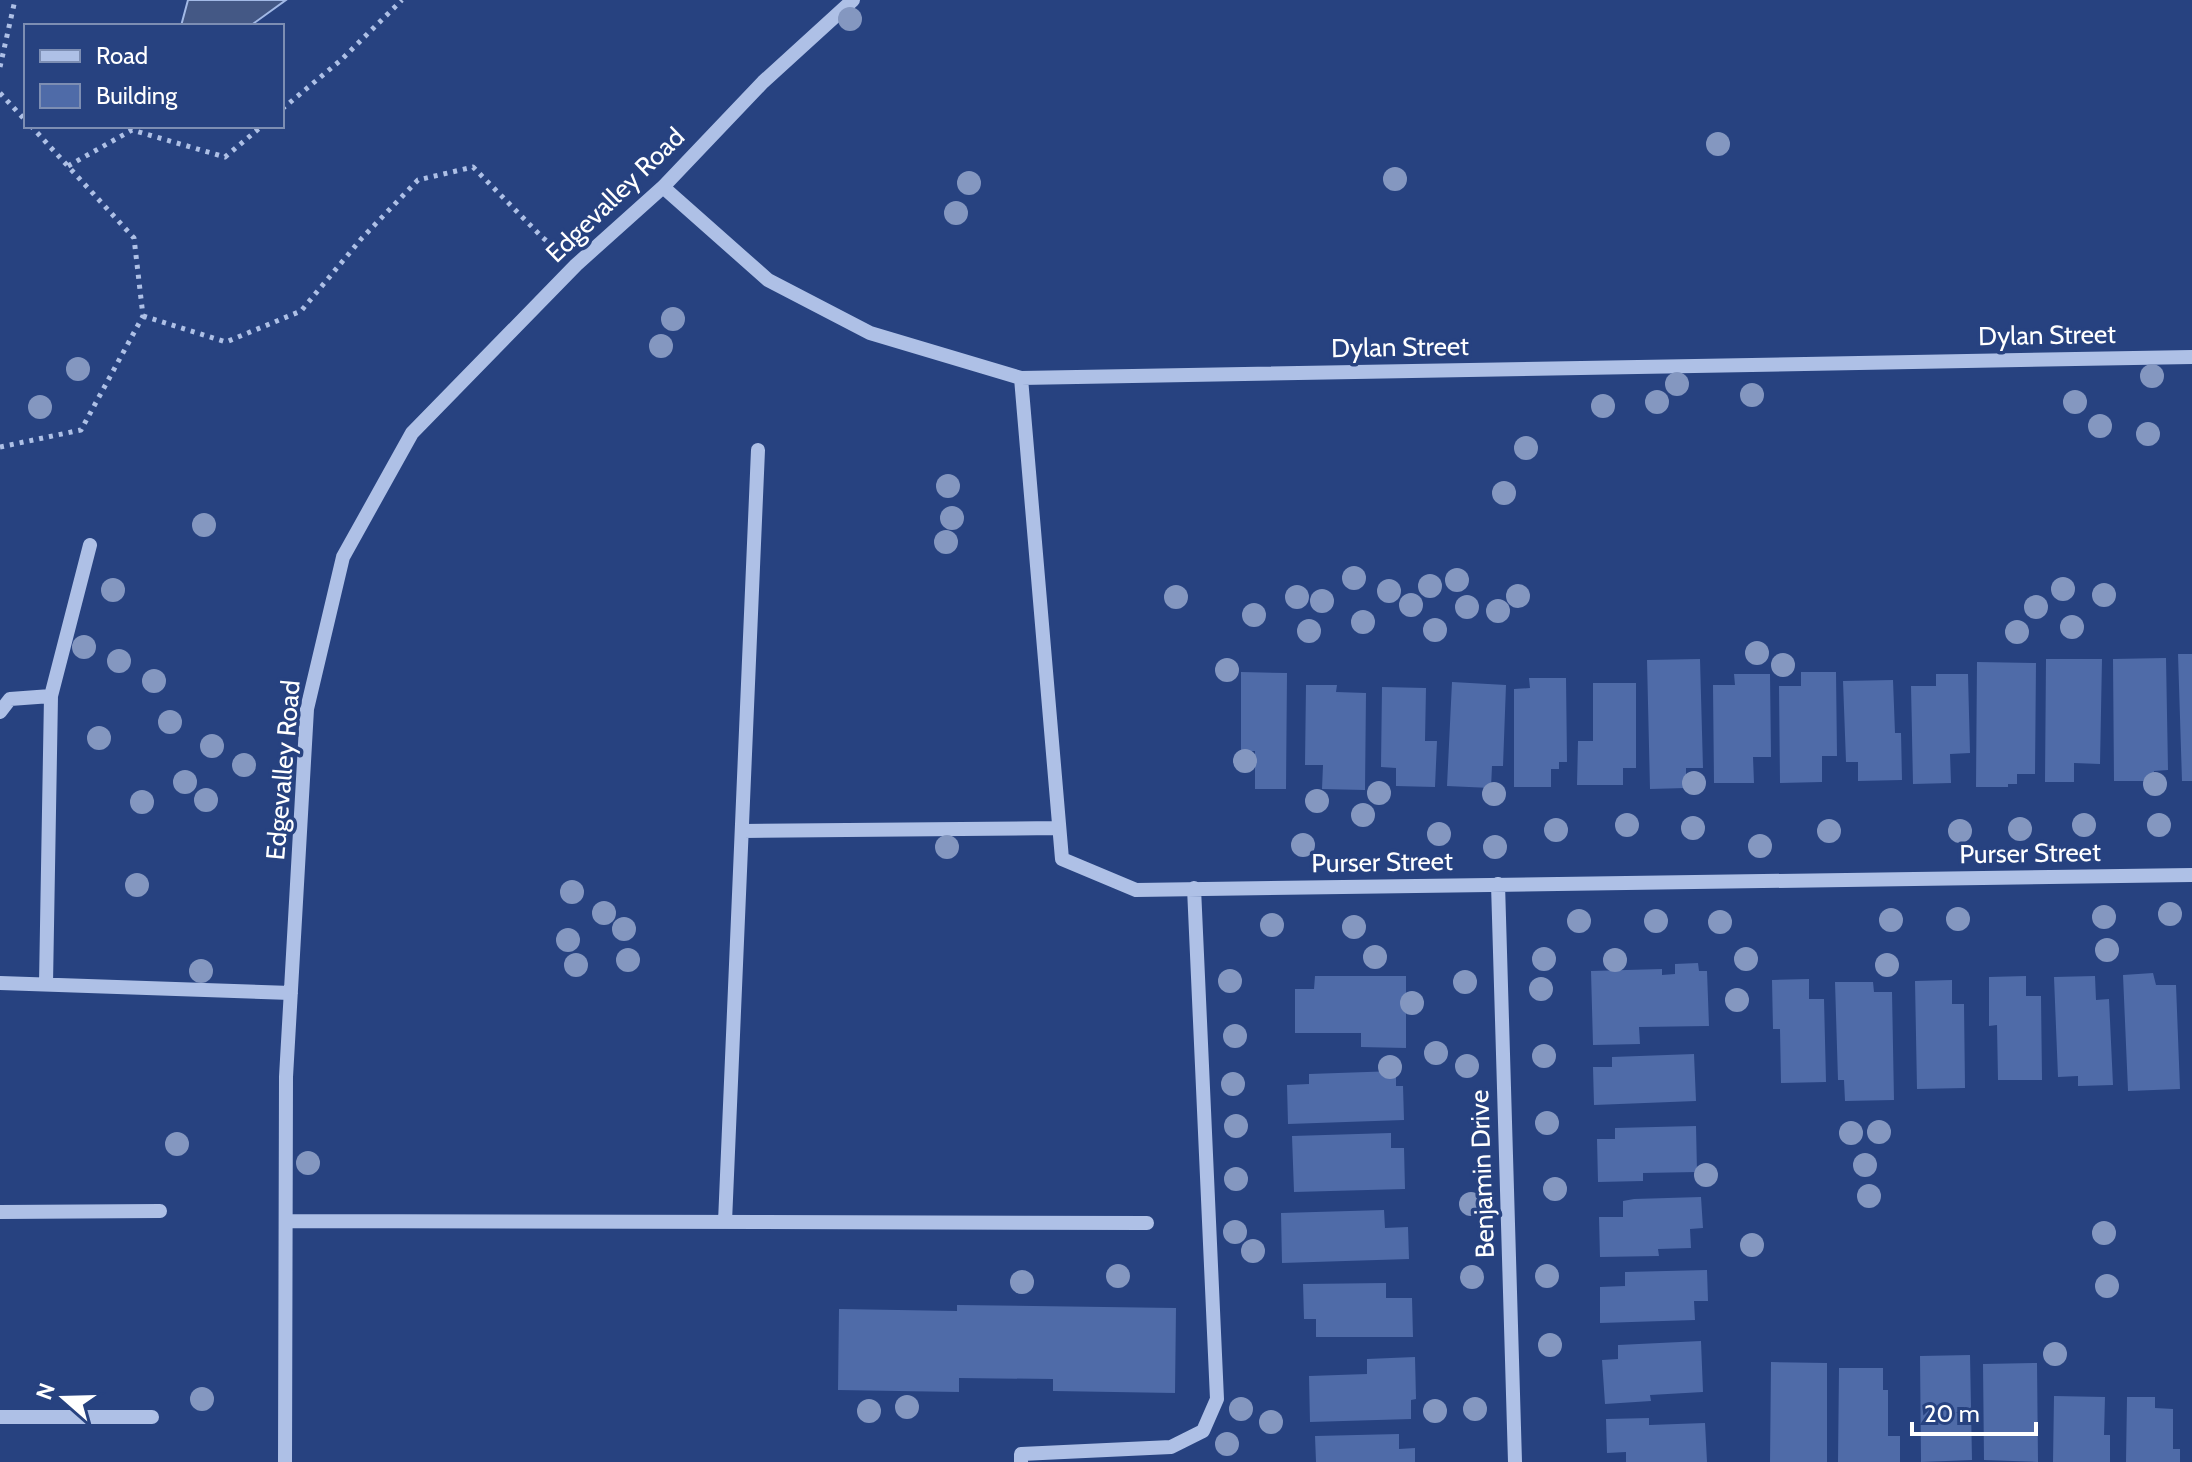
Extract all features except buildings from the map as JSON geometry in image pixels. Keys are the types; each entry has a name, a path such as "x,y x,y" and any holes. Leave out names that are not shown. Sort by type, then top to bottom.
{"street":[{"name":"Edgevalley Road","path":"285,1462 286,1077 307,709 343,557 412,433 576,265 663,187 763,82 853,0"},
{"name":"Dylan Street","path":"663,187 768,280 870,333 1021,378 2192,357"},
{"name":"Purser Street","path":"1021,378 1062,859 1136,890 2192,875"},
{"path":"725,1222 758,450"},
{"path":"46,984 51,696 90,545"},
{"path":"0,712 10,699 51,696"},
{"path":"743,831 1058,828"},
{"name":"Benjamin Drive","path":"1498,884 1515,1462"},
{"path":"1021,1462 1021,1454 1171,1447 1203,1431 1217,1399 1194,888"},
{"path":"0,983 291,993"},
{"path":"0,1212 160,1211"},
{"path":"286,1221 1147,1223"},
{"path":"0,1417 152,1417"}],"path":[{"path":"0,67 15,0"},
{"path":"284,107 341,60 402,0"},
{"path":"0,93 24,119"},
{"path":"0,447 81,430 143,316 134,238 33,128"},
{"path":"68,166 132,130 225,157 260,128"},
{"path":"143,316 226,342 301,311 362,238 418,180 473,167 542,237 576,265"}],"water":[{"path":"188,0 286,0 253,24 182,24"}]}
